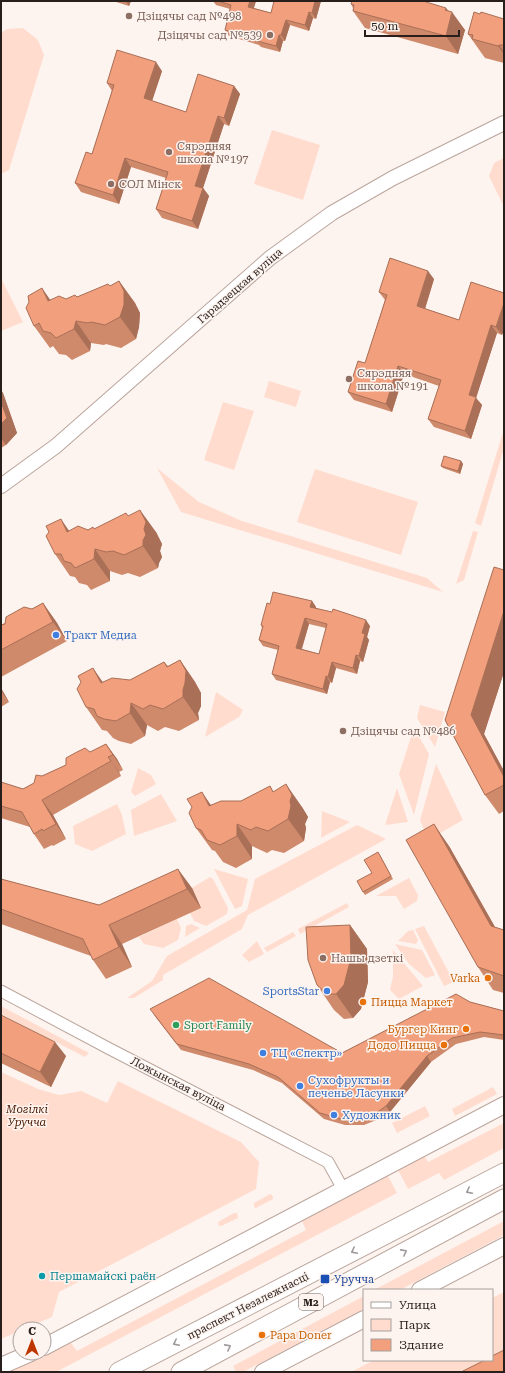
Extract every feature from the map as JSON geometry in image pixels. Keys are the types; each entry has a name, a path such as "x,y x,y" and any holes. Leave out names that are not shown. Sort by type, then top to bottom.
{"highway":[{"name":"праспект Незалежнасці","path":"119,1372 504,1173"},
{"name":"М2","path":"181,1372 504,1199"}],"main road":[{"path":"52,1343 504,1105"},
{"path":"422,1289 504,1246"},
{"path":"264,1372 363,1321"},
{"path":"1,1366 12,1361"}],"street":[{"name":"Гарадзецкая вуліца","path":"1,486 56,446 270,258 332,213 393,178 504,123"},
{"name":"Ложынская вуліца","path":"1,991 328,1162 343,1190"}],"green space":[{"path":"23,28 38,40 44,55 9,170 1,174 1,33 7,29"},
{"path":"272,130 320,145 303,200 254,184"},
{"path":"504,158 504,207 489,176 494,163"},
{"path":"1,278 23,322 1,331"},
{"path":"269,381 301,391 296,407 264,397"},
{"path":"223,402 254,411 234,470 204,460"},
{"path":"504,429 504,448 481,526 475,523"},
{"path":"157,468 199,502 242,521 427,578 443,592 181,512"},
{"path":"315,469 418,502 401,555 297,522"},
{"path":"473,531 478,532 464,580 456,584"},
{"path":"216,692 243,710 239,717 205,737"},
{"path":"420,705 445,712 435,747 417,718"},
{"path":"414,728 429,754 414,815 399,774"},
{"path":"436,764 463,820 428,840 420,820"},
{"path":"138,768 151,775 156,784 135,796 131,792"},
{"path":"397,788 408,822 385,825"},
{"path":"161,794 177,821 134,836 131,810"},
{"path":"117,804 122,815 126,834 92,851 75,844 73,826"},
{"path":"322,811 350,822 321,838"},
{"path":"357,825 386,839 248,915 242,929 163,975 163,980 134,998 127,998 152,981 167,956 247,910 255,879"},
{"path":"214,869 248,879 242,906 235,909"},
{"path":"210,877 213,879 228,908 227,914 206,926 194,921 190,913 192,888"},
{"path":"409,878 418,895 417,901 404,909 396,896 376,896"},
{"path":"347,903 349,907 300,934 298,929"},
{"path":"177,919 181,928 178,940 163,948 144,944 139,937"},
{"path":"191,924 200,928 185,937 186,926"},
{"path":"424,926 454,982 444,986 415,929"},
{"path":"413,930 418,940 416,944 398,941 408,931"},
{"path":"293,932 296,936 267,952 264,948"},
{"path":"257,941 264,954 249,962 242,955"},
{"path":"395,944 422,950 435,975 426,978 409,964"},
{"path":"393,950 423,986 399,999 390,990 393,976"},
{"path":"1,1006 89,1053 85,1057 1,1014"},
{"name":"Могілкі Уручча","path":"1,1072 38,1089 59,1095 81,1091 107,1103 118,1081 241,1142 259,1162 256,1189 59,1292 52,1317 43,1321 12,1321 12,1334 1,1339"},
{"path":"493,1087 497,1094 455,1116 452,1109"},
{"path":"425,1106 430,1116 397,1133 392,1123"},
{"path":"504,1123 504,1148 444,1180 439,1173 408,1189 398,1170 424,1155 428,1162"},
{"path":"388,1176 397,1193 56,1372 9,1372 33,1361 52,1361 52,1352 71,1343 77,1351 306,1230 302,1221"},
{"path":"270,1194 272,1195 273,1199 256,1208 254,1207 254,1203"},
{"path":"234,1213 237,1213 238,1218 219,1226 218,1222"},
{"path":"504,1221 504,1235 402,1289 376,1289"},
{"path":"504,1292 504,1353 493,1359 493,1298"},
{"path":"363,1297 363,1310 243,1372 236,1372 233,1366"},
{"path":"372,1361 489,1361 468,1372 351,1372"}],"building":[{"path":"218,1 250,1 248,7 271,13 274,1 315,1 312,13 309,12 305,25 286,20 276,46 225,30 231,5"},
{"path":"352,1 423,1 446,8 445,10 452,12 446,36 353,11 354,5 351,4"},
{"path":"474,12 480,14 481,12 504,19 504,45 498,46 472,39 473,35 468,34"},
{"path":"117,50 156,62 144,98 186,112 198,74 234,86 224,118 218,116 195,186 203,188 192,221 156,209 168,172 125,158 113,195 75,183 86,152 92,154 114,85 107,83"},
{"path":"390,258 428,271 417,306 459,320 471,282 504,293 504,303 496,327 491,325 469,395 476,397 465,431 428,419 441,380 398,366 386,404 348,392 358,361 365,363 387,295 379,292"},
{"path":"119,281 124,291 124,305 120,317 105,325 76,321 74,329 56,338 51,333 43,331 39,323 34,326 26,308 29,302 28,296 42,288 48,301 59,296 66,299 75,295 77,297 108,284 110,286"},
{"path":"1,402 7,418 1,424"},
{"path":"444,456 461,461 458,471 441,466"},
{"path":"140,510 146,522 144,529 146,535 143,540 143,546 124,555 113,551 106,552 95,549 94,559 75,568 71,563 64,561 61,554 55,554 46,536 49,532 46,526 61,519 67,532 78,526 88,530 93,527 94,529 126,513 128,516"},
{"path":"494,567 504,570 504,611 471,715 504,777 504,785 485,795 445,720"},
{"path":"273,592 312,601 310,607 332,612 333,609 366,620 362,633 365,634 359,656 356,655 353,668 332,662 328,677 326,676 323,689 272,674 279,646 259,640 263,626 261,625 267,603 270,604","holes":["305,618 327,624 319,654 296,648"]},
{"path":"43,603 53,622 1,650 1,625 5,624 6,617 24,607 32,609"},
{"path":"180,660 186,671 183,697 163,709 150,705 143,709 131,703 130,713 116,721 104,719 97,716 94,709 86,707 77,689 81,682 78,676 93,668 101,683 112,678 130,680 164,662 167,667"},
{"path":"106,744 113,755 108,757 111,761 42,800 56,824 43,831 42,829 34,834 22,812 1,806 1,782 23,789 34,783 36,775 42,776 66,765 66,758 75,753 85,748 90,752"},
{"path":"286,784 292,795 288,819 268,831 256,827 251,830 237,824 237,836 220,845 207,840 201,830 196,828 189,813 192,807 187,799 202,792 209,806 221,801 241,801 270,786 273,792"},
{"path":"434,824 491,926 504,930 504,976 478,967 406,840"},
{"path":"378,852 391,876 363,892 357,881 372,873 364,860"},
{"path":"178,869 187,889 109,925 119,947 93,960 83,939 1,909 1,879 99,905"},
{"path":"350,925 351,958 344,985 336,994 327,994 317,985 308,960 306,927"},
{"name":"ТЦ «Спектр»","path":"209,978 342,1053 456,994 470,1002 504,1011 504,1035 480,1032 452,1038 427,1056 386,1106 375,1114 360,1119 341,1119 320,1113 278,1077 249,1064 177,1044 150,1009"},
{"path":"1,1015 55,1042 40,1072 1,1053"},
{"path":"504,1350 504,1372 461,1372 483,1361 493,1361 493,1356"}],"place":[{"name":"Дзіцячы сад №498","path":"129,16"},
{"name":"Дзіцячы сад №539","path":"270,35"},
{"name":"Сярэдняя школа №197","path":"169,152"},
{"name":"СОЛ Мінск","path":"111,184"},
{"name":"Сярэдняя школа №191","path":"349,379"},
{"name":"Тракт Медиа","path":"56,635"},
{"name":"Дзіцячы сад №486","path":"343,731"},
{"name":"Нашы дзеткі","path":"323,958"},
{"name":"Varka","path":"488,978"},
{"name":"SportsStar","path":"327,991"},
{"name":"Пицца Маркет","path":"363,1002"},
{"name":"Sport Family","path":"176,1025"},
{"name":"Бургер Кинг","path":"466,1029"},
{"name":"Додо Пицца","path":"444,1045"},
{"name":"ТЦ «Спектр»","path":"263,1053"},
{"name":"Сухофрукты и печенье Ласунки","path":"300,1086"},
{"name":"Художник","path":"334,1115"},
{"name":"Першамайскі раён","path":"42,1276"},
{"name":"Уручча","path":"325,1279"},
{"name":"Papa Doner","path":"262,1335"}]}
